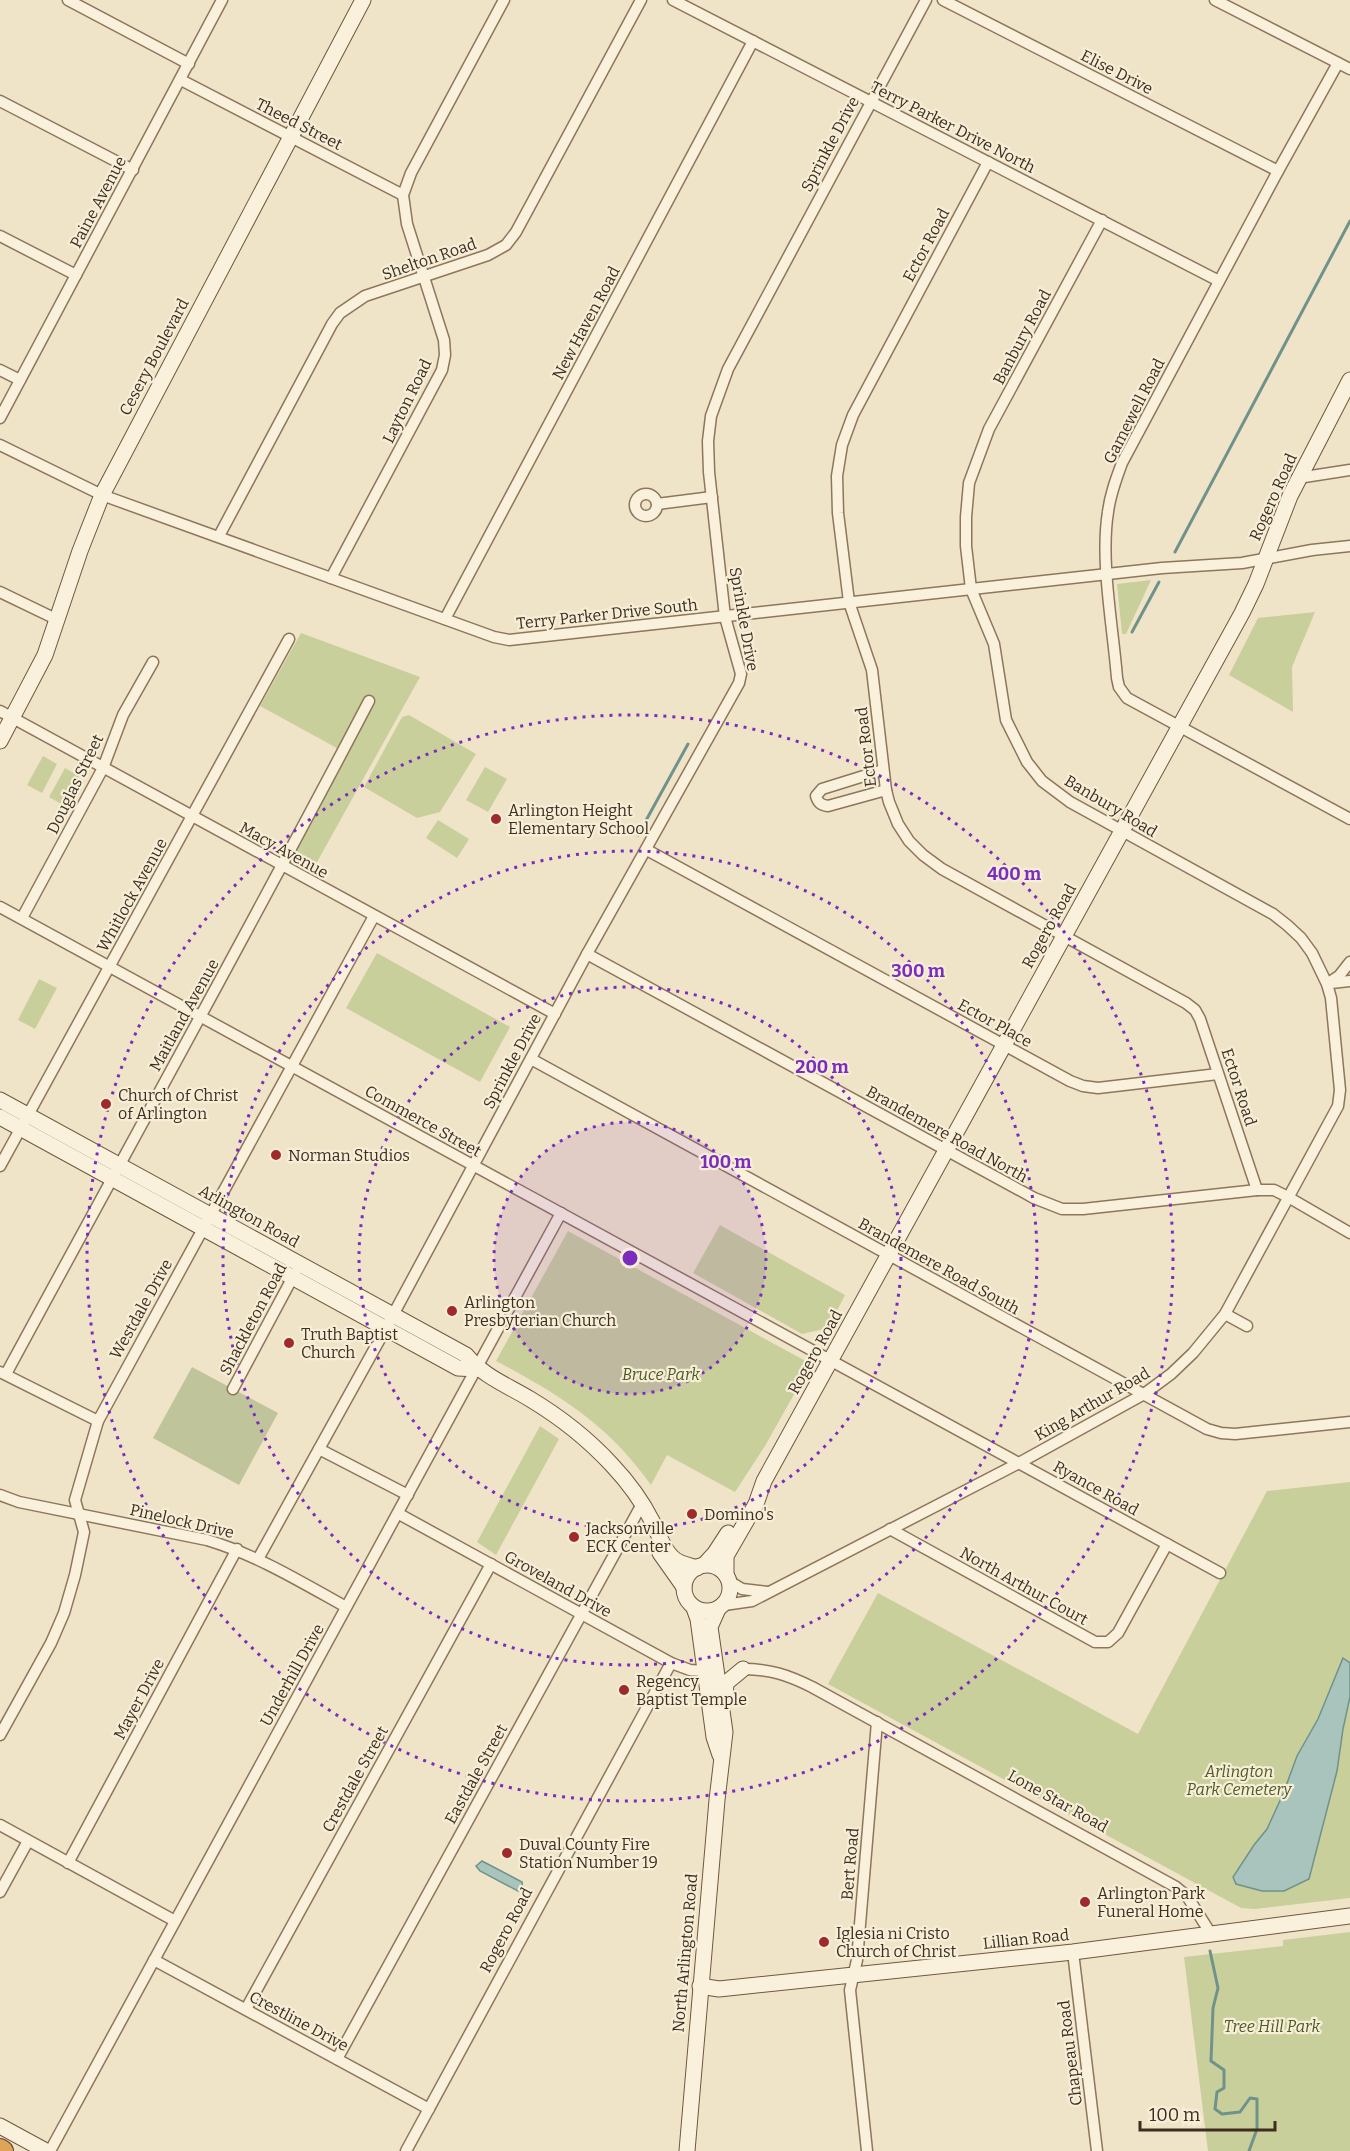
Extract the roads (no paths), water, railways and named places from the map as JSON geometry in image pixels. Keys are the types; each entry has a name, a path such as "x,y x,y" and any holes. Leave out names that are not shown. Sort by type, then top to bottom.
{"main road":[{"name":"Cesery Boulevard","path":"0,741 6,714 45,655 80,551 102,495 363,0"},
{"name":"Rogero Road","path":"728,1578 726,1556 756,1504 764,1481 1242,613 1298,478 1350,380"},
{"name":"Arlington Road","path":"0,1100 24,1122 115,1172 203,1229 296,1270"},
{"name":"Arlington Road","path":"0,1117 24,1122"},
{"name":"Arlington Road","path":"115,1172 210,1215 296,1270 390,1322 466,1355 477,1369 563,1420 612,1465 642,1504 673,1558 682,1564 700,1566"},
{"name":"Rogero Road","path":"700,1566 715,1553 748,1499 764,1481"},
{"name":"Arlington Road","path":"659,1535 658,1551 668,1568 679,1578 684,1587"},
{"path":"700,1566 719,1568 728,1578 729,1596 721,1607 703,1611 694,1608 686,1596 684,1587 689,1574 700,1566"},
{"name":"North Arlington Road","path":"687,2151 700,1986 725,1732 710,1627 721,1607"},
{"name":"North Arlington Road","path":"694,1608 698,1619 714,1737 723,1751"},
{"path":"714,1658 724,1665 743,1669"},
{"path":"723,1751 730,1733 724,1693 726,1683 743,1669"},
{"path":"1211,1934 1350,1916"},
{"name":"Lillian Road","path":"700,1986 719,1989 1073,1952 1211,1934"},
{"path":"0,2126 48,2151"}],"street":[{"path":"68,0 189,64"},
{"name":"Paine Avenue","path":"0,418 222,0"},
{"name":"Layton Road","path":"332,578 442,370 445,355 444,339 407,224 403,195 411,172 504,0"},
{"name":"Shelton Road","path":"219,536 340,313 365,297 488,255 506,244 516,232 640,0"},
{"name":"Terry Parker Drive North","path":"673,0 1219,281"},
{"name":"Sprinkle Drive","path":"390,1322 587,954 739,683 741,674 725,616 712,497 708,441 711,416 728,369 926,0"},
{"name":"Elise Drive","path":"943,0 1278,171"},
{"path":"1215,0 1350,69"},
{"name":"New Haven Road","path":"445,619 753,41"},
{"name":"Gamewell Road","path":"1338,63 1119,471 1107,512 1105,543 1119,687 1127,698 1350,819"},
{"name":"Theed Street","path":"181,80 403,195"},
{"path":"0,101 133,170"},
{"name":"Ector Road","path":"988,162 853,415 842,445 837,476 838,513 849,602 872,670 886,790 898,824 909,841 942,869 1195,1010 1200,1018 1257,1190"},
{"name":"Banbury Road","path":"1102,220 989,429 969,483 966,546 971,589 994,644 1006,720 1026,762 1042,781 1070,802 1273,914 1301,938 1312,953 1327,984"},
{"path":"0,236 76,275"},
{"path":"0,370 20,380"},
{"name":"Terry Parker Drive South","path":"0,445 102,495 494,637 509,640 1107,574 1242,562 1350,546"},
{"path":"1298,478 1350,470"},
{"path":"657,504 712,497"},
{"path":"0,592 58,620"},
{"name":"Whitlock Avenue","path":"0,1166 289,639"},
{"name":"Douglas Street","path":"22,918 103,768 123,715 153,662"},
{"name":"Maitland Avenue","path":"3,1373 201,1017 369,701"},
{"name":"Macy Avenue","path":"6,714 555,1014"},
{"path":"883,770 822,789 816,796 818,802 828,806 886,790"},
{"name":"Ector Place","path":"647,850 1070,1081 1098,1088 1218,1074"},
{"name":"Commerce Street","path":"0,907 831,1361"},
{"name":"Westdale Drive","path":"0,1736 51,1643 64,1613 84,1532 75,1500 98,1421 374,916"},
{"name":"Brandemere Road North","path":"587,954 1034,1198 1062,1209 1083,1209 1274,1190 1350,1233"},
{"path":"1327,984 1339,976 1350,962"},
{"path":"1327,984 1350,981"},
{"name":"King Arthur Road","path":"721,1607 752,1601 1019,1463 1144,1394 1193,1353 1225,1314 1338,1106 1340,1090 1327,984"},
{"name":"Brandemere Road South","path":"531,1059 1207,1429 1235,1434 1350,1422"},
{"name":"Underhill Drive","path":"48,2151 399,1514 561,1213"},
{"name":"Shackleton Road","path":"233,1389 296,1270"},
{"path":"1225,1314 1247,1326"},
{"path":"258,1559 390,1322"},
{"name":"Ryance Road","path":"831,1361 1220,1573"},
{"path":"3,1373 98,1421"},
{"path":"319,1449 408,1495"},
{"name":"Pinelock Drive","path":"0,1495 19,1502 207,1540 237,1549 346,1607"},
{"name":"Eastdale Street","path":"337,2059 642,1504"},
{"name":"Groveland Drive","path":"399,1514 671,1663 690,1670 705,1671"},
{"name":"North Arthur Court","path":"890,1529 1095,1642 1108,1642 1118,1633 1167,1544"},
{"name":"Mayer Drive","path":"68,1863 237,1549"},
{"name":"Crestdale Street","path":"246,2009 491,1564"},
{"path":"728,1578 742,1589 767,1592"},
{"name":"Rogero Road","path":"406,2151 671,1663"},
{"name":"Lone Star Road","path":"743,1669 767,1669 789,1676 1176,1887 1187,1896 1211,1934"},
{"name":"Bert Road","path":"867,2151 850,1990 857,1960 877,1722"},
{"path":"0,1825 175,1921"},
{"path":"0,1892 28,1841"},
{"name":"Chapeau Road","path":"1073,1952 1097,2151"},
{"name":"Crestline Drive","path":"154,1960 429,2109"}],"water":[{"path":"1343,1658 1350,1663 1350,1697 1337,1771 1309,1879 1284,1891 1262,1891 1236,1884 1233,1877 1267,1829 1297,1756 1318,1719"},
{"path":"482,1861 522,1882 523,1891 518,1891 480,1871 476,1866"}],"waterway":[{"path":"1175,552 1350,221"},
{"path":"1132,632 1159,582"},
{"path":"638,835 688,744"},
{"path":"1210,1951 1218,1988 1213,2008 1211,2061 1224,2070 1224,2088 1217,2092 1215,2109 1222,2114 1240,2112 1250,2098 1257,2099 1257,2129 1249,2151"}],"place":[{"name":"Arlington Height Elementary School","path":"496,819"},
{"name":"Church of Christ of Arlington","path":"106,1104"},
{"name":"Norman Studios","path":"276,1155"},
{"name":"Arlington Presbyterian Church","path":"452,1311"},
{"name":"Truth Baptist Church","path":"289,1343"},
{"name":"Domino's","path":"692,1514"},
{"name":"Jacksonville ECK Center","path":"574,1537"},
{"name":"Regency Baptist Temple","path":"624,1690"},
{"name":"Duval County Fire Station Number 19","path":"507,1853"},
{"name":"Arlington Park Funeral Home","path":"1085,1902"},
{"name":"Iglesia ni Cristo Church of Christ","path":"824,1942"}],"park label":[{"name":"Bruce Park","path":"661,1374"},
{"name":"Arlington Park Cemetery","path":"1239,1780"},
{"name":"Tree Hill Park","path":"1272,2026"}]}
